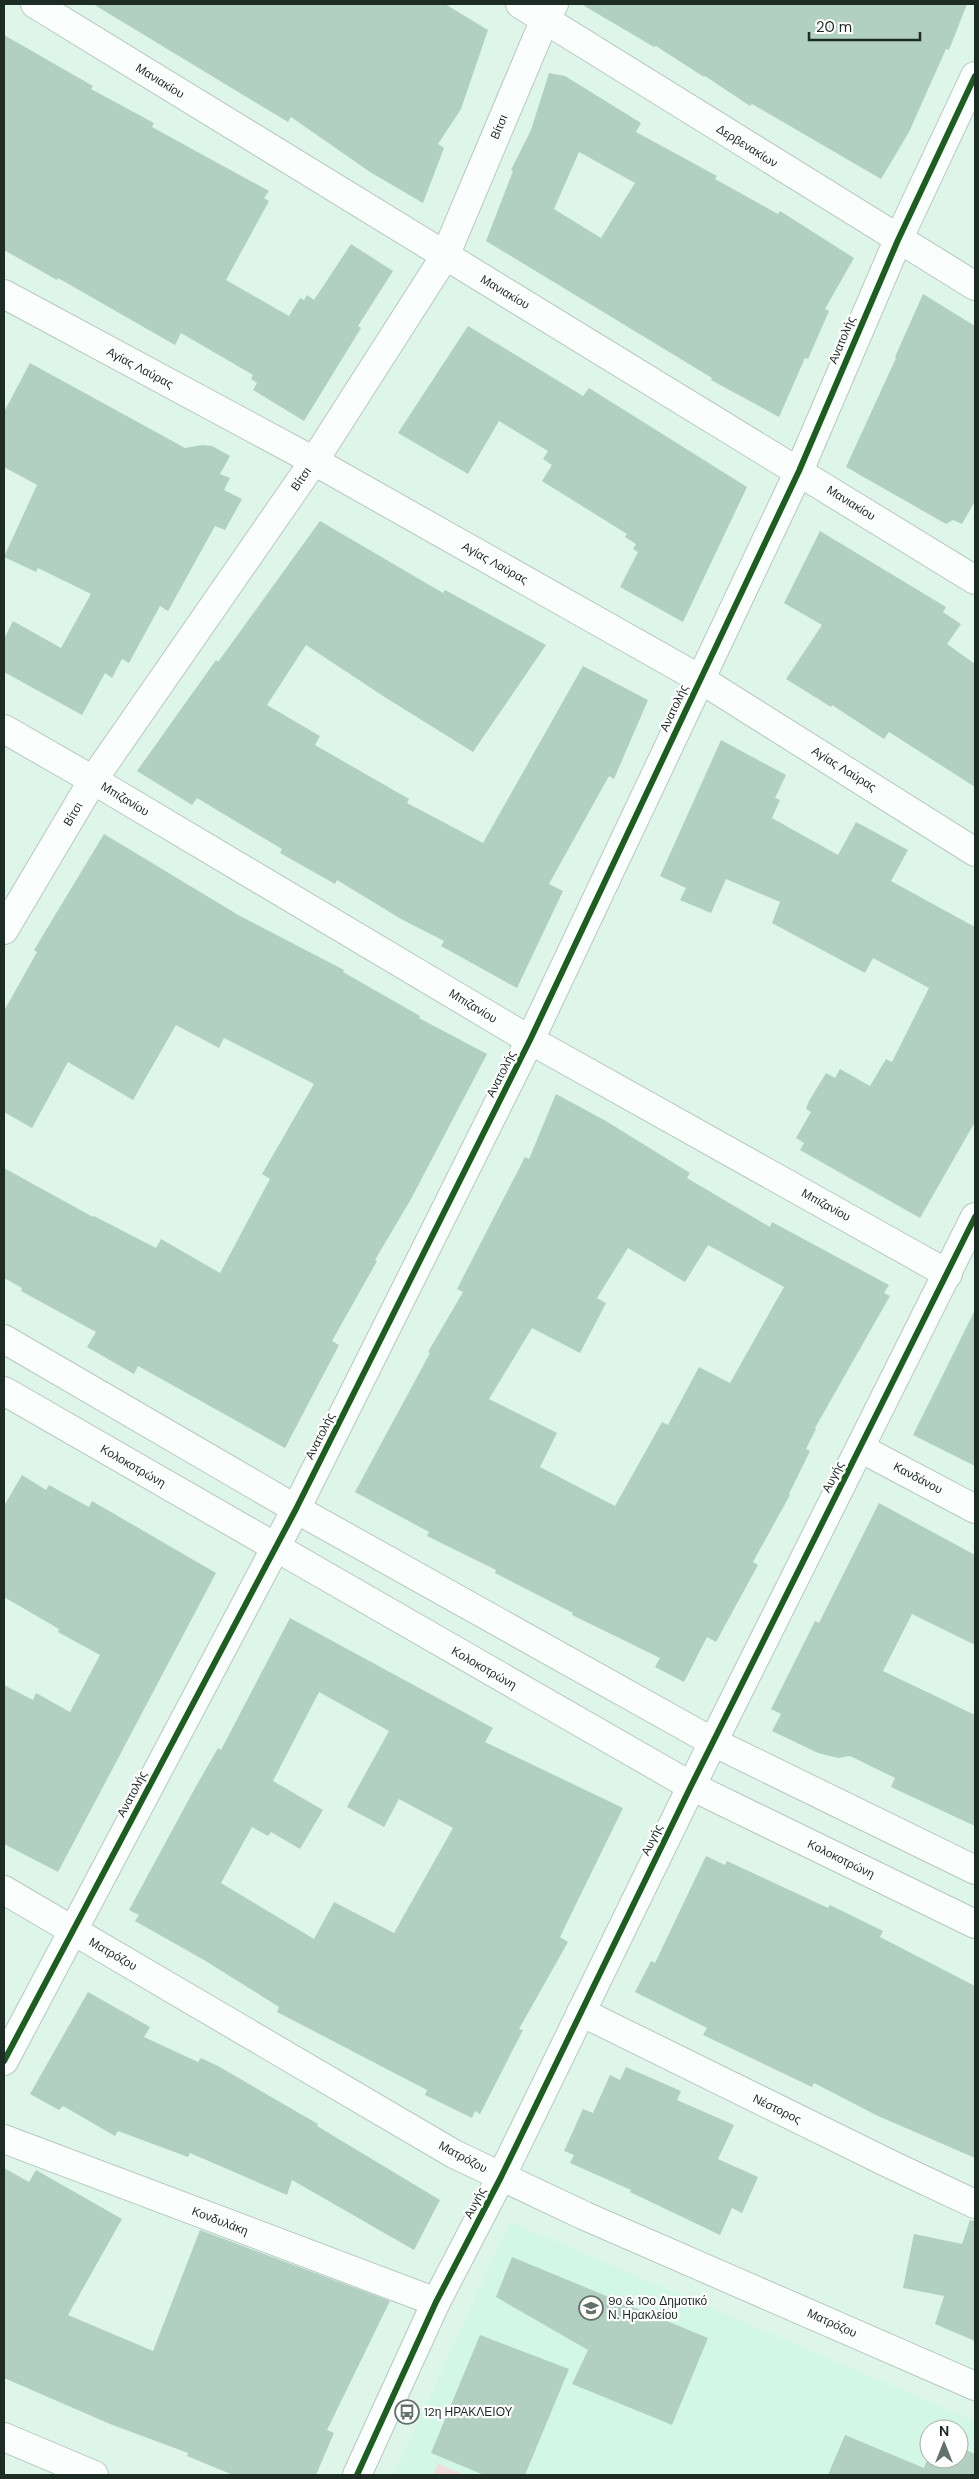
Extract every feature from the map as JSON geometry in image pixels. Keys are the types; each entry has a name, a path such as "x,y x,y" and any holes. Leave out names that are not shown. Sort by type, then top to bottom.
{"street":[{"name":"Μανιακίου","path":"35,4 975,580"},
{"name":"Δερβενακίων","path":"520,4 549,11 898,240 975,286"},
{"name":"Βίτσι","path":"4,930 93,780 314,461 445,256 549,11"},
{"name":"Ανατολής","path":"4,2061 276,1548 530,1040 799,471 898,240 975,76"},
{"name":"Αγίας Λαύρας","path":"4,294 314,461 700,679 975,852"},
{"name":"Μπιζανίου","path":"4,729 530,1040 948,1274"},
{"name":"Αυγής","path":"356,2475 436,2302 501,2177 691,1786 975,1217"},
{"path":"4,1339 296,1509 713,1742 975,1870"},
{"name":"Κολοκοτρώνη","path":"4,1391 691,1786 975,1924"},
{"name":"Κανδάνου","path":"860,1448 975,1509"},
{"name":"Ματρόζου","path":"4,1890 454,2154 585,2216 975,2386"},
{"name":"Νέστορος","path":"581,2012 885,2162 975,2204"},
{"name":"Κονδυλάκη","path":"4,2139 436,2302"},
{"path":"4,2437 94,2475"}],"shaded area":[{"name":"9ο & 10ο Δημοτικό Ν. Ηρακλείου","path":"510,2222 975,2421 975,2475 394,2475"},
{"path":"438,2464 465,2475 433,2475"}],"building":[{"path":"93,4 445,4 488,30 461,109 438,144 444,148 423,203 370,172 291,117 288,122"},
{"path":"581,4 967,4 949,50 946,49 909,132 881,179 752,104 750,106 656,46 654,47"},
{"path":"4,35 93,86 91,89 154,123 152,127 269,191 264,198 269,201 226,280 289,316 300,298 304,300 307,295 314,300 351,244 393,271 358,326 361,328 304,421 253,390 257,383 251,379 253,375 181,333 175,345 58,278 57,280 4,250"},
{"path":"549,73 565,76 641,123 636,132 717,176 715,179 778,214 780,211 854,258 825,309 829,311 808,359 805,358 779,417 711,380 712,378 486,241 513,171 511,170 531,130","holes":["579,152 635,183 601,238 554,209"]},
{"path":"923,294 975,326 975,501 962,524 953,520 946,524 846,467"},
{"path":"468,326 583,396 589,388 747,487 683,622 620,587 638,552 633,549 636,544 625,537 627,534 542,481 552,465 543,459 548,451 499,421 468,474 398,433"},
{"path":"30,363 185,448 202,445 212,446 230,456 220,474 230,478 224,490 242,499 225,530 215,526 168,611 160,606 129,663 122,659 112,678 105,673 82,715 4,672 4,639 13,621 61,648 91,594 38,568 36,572 4,557 37,485 4,467 4,412"},
{"path":"320,521 443,593 445,590 546,645 473,752 306,645 267,705 320,736 315,745 409,799 407,803 483,843 583,666 648,700 614,779 609,776 549,884 563,891 517,988 441,946 444,941 401,919 337,880 335,884 280,853 282,849 197,798 192,805 137,771 216,660 218,662"},
{"path":"820,531 946,607 943,612 961,624 947,644 975,664 975,787 889,732 884,739 832,705 831,707 786,679 822,625 784,603"},
{"path":"721,740 786,775 775,798 780,800 772,818 838,855 856,822 908,850 891,881 975,927 975,1122 920,1218 800,1150 804,1143 796,1138 811,1112 806,1109 809,1101 826,1073 835,1078 840,1069 870,1086 886,1059 892,1062 929,988 873,958 865,973 772,923 780,902 726,879 711,913 680,900 686,888 660,876"},
{"path":"104,834 240,916 344,970 343,972 420,1016 419,1018 487,1054 411,1199 375,1260 377,1261 332,1341 339,1345 285,1448 138,1366 134,1374 87,1347 96,1332 21,1291 22,1288 4,1278 4,1168 93,1217 156,1248 161,1239 220,1273 270,1179 262,1174 314,1084 224,1038 219,1048 176,1025 133,1100 68,1062 32,1128 4,1112 4,1011 37,952 34,950"},
{"path":"556,1094 606,1121 690,1173 687,1178 770,1227 772,1222 889,1285 884,1293 890,1296 815,1428 806,1449 810,1451 790,1495 753,1562 758,1565 716,1642 707,1637 684,1682 655,1667 660,1658 572,1615 573,1613 495,1573 496,1570 427,1536 429,1532 355,1492 430,1353 428,1352 463,1292 457,1289 525,1157 529,1159","holes":["708,1245 784,1287 730,1383 699,1367 668,1425 662,1422 615,1506 540,1467 557,1433 489,1399 532,1328 580,1353 606,1303 597,1298 628,1248 685,1282"]},
{"path":"975,1310 975,1466 913,1435"},
{"path":"22,1475 46,1490 49,1485 89,1507 92,1501 216,1573 58,1872 4,1844 4,1685 33,1700 36,1693 70,1712 100,1655 58,1632 59,1629 4,1597 4,1506"},
{"path":"879,1503 975,1555 975,1645 912,1614 883,1671 975,1715 975,1826 891,1787 895,1778 850,1756 838,1758 818,1753 772,1731 781,1714 771,1709 815,1621 819,1623"},
{"path":"290,1618 493,1728 485,1742 623,1808 560,1937 568,1942 519,2029 523,2030 480,2114 475,2111 472,2118 425,2095 427,2090 277,2012 279,2007 204,1960 135,1921 139,1915 129,1910 218,1748 221,1750","holes":["319,1692 389,1731 347,1807 384,1827 399,1799 453,1828 394,1933 334,1902 314,1939 221,1883 252,1827 268,1836 271,1832 300,1849 323,1810 273,1781"]},
{"path":"706,1856 725,1865 727,1861 828,1908 830,1905 883,1931 880,1937 975,1986 975,2158 878,2116 814,2083 812,2087 703,2035 707,2028 635,1992 651,1961 655,1963"},
{"path":"88,1992 150,2027 144,2037 198,2062 201,2058 218,2066 318,2124 317,2126 440,2200 414,2250 292,2180 287,2195 190,2153 188,2157 118,2131 115,2136 63,2106 59,2110 30,2094"},
{"path":"626,2067 681,2091 677,2100 734,2125 718,2159 758,2177 742,2213 732,2208 720,2235 630,2192 631,2190 570,2163 574,2155 564,2151 583,2109 593,2113 610,2075 620,2080"},
{"path":"4,2168 29,2182 36,2170 122,2219 68,2315 153,2351 200,2230 390,2301 327,2430 334,2433 316,2475 233,2475 187,2456 188,2453 110,2424 4,2378"},
{"path":"970,2220 975,2221 975,2341 935,2324 944,2296 903,2288 914,2234 962,2244"},
{"path":"512,2257 708,2338 672,2425 572,2384 588,2350 496,2297"},
{"path":"480,2335 569,2369 525,2475 484,2475 431,2453"},
{"path":"845,2435 919,2466 919,2469 969,2469 969,2451 975,2454 975,2475 828,2475"}],"cycle path":[{"path":"4,2061 296,1509 530,1040 799,471 898,240 975,76"},
{"path":"357,2475 436,2302 501,2177 691,1786 975,1217"}],"place":[{"name":"9ο & 10ο Δημοτικό Ν. Ηρακλείου","path":"591,2308"},
{"name":"12η ΗΡΑΚΛΕΙΟΥ","path":"407,2412"}]}
